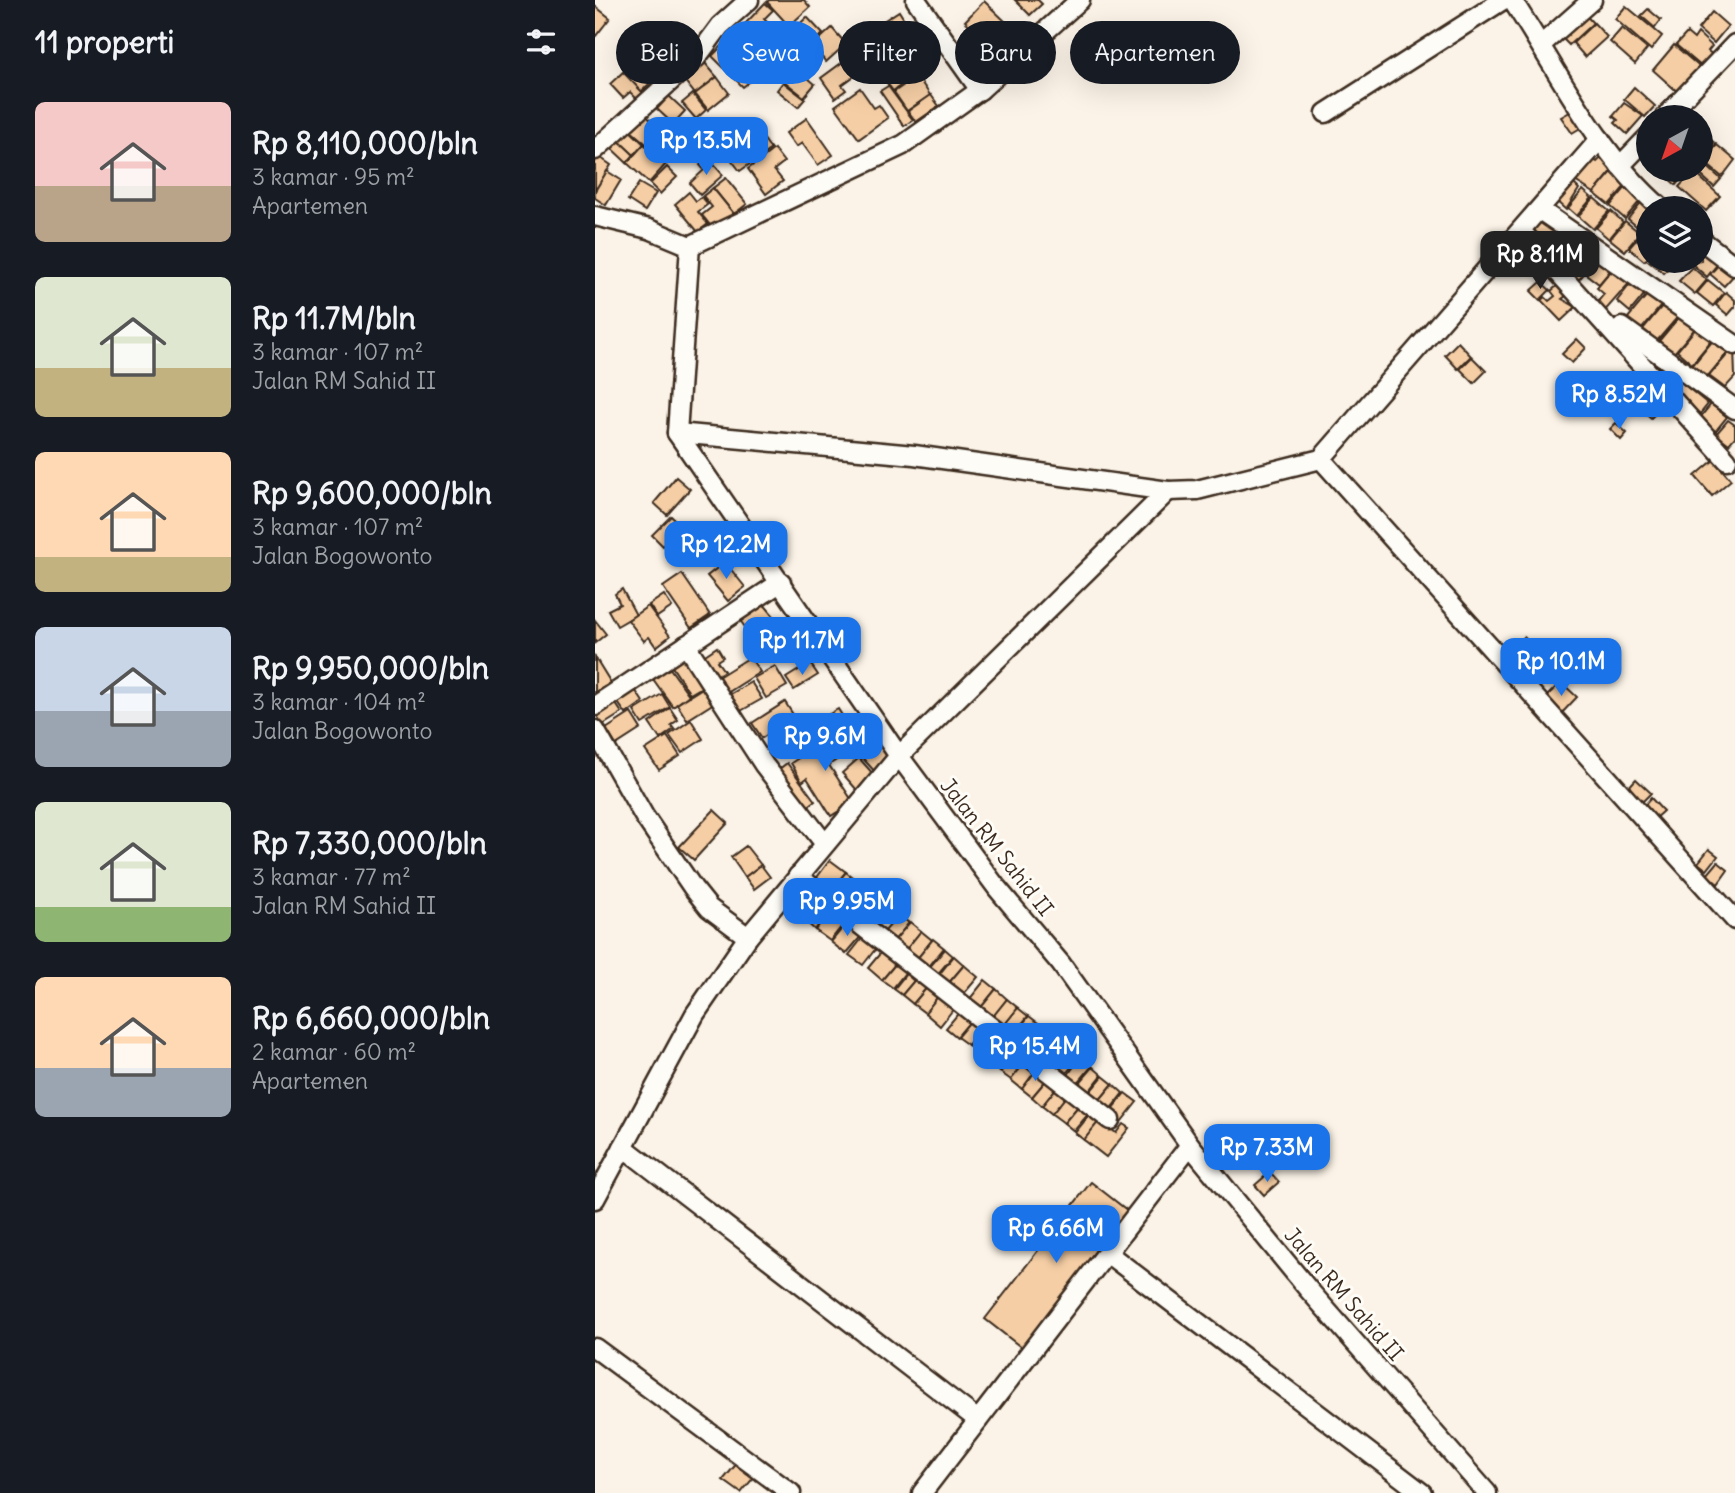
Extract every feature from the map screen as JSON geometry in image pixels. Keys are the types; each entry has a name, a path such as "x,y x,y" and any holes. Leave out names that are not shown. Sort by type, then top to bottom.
{"street":[{"path":"595,150 697,57 720,26 749,0"},
{"path":"916,0 980,90"},
{"path":"595,216 649,229 690,246 903,145 980,90 1080,0"},
{"path":"1326,113 1503,0"},
{"path":"1511,0 1600,139 1620,166 1649,196"},
{"path":"1541,45 1592,0"},
{"path":"1677,105 1735,44"},
{"path":"690,246 677,433 914,455 1168,491 1197,490 1321,459 1600,139"},
{"path":"1620,166 1636,149"},
{"path":"1540,210 1735,345"},
{"path":"1521,231 1727,460"},
{"path":"1713,246 1731,256"},
{"path":"1622,327 1733,403"},
{"name":"Jalan RM Sahid II","path":"677,433 899,757 997,888 1061,964 1190,1145 1308,1289 1487,1493"},
{"path":"1321,459 1735,920"},
{"path":"595,1199 695,1014 748,937 899,757 1168,491"},
{"path":"595,706 781,582"},
{"path":"687,645 764,765 825,844"},
{"path":"595,730 644,816 692,888 709,908 748,937"},
{"path":"798,876 1110,1120"},
{"path":"922,1493 1190,1145"},
{"path":"623,1147 978,1420"},
{"path":"1107,1253 1422,1493"},
{"path":"595,1348 791,1493"}],"building":[{"path":"804,0 810,7 795,21 784,21 767,2"},
{"path":"1015,0 1038,0 1042,4 1030,15"},
{"path":"984,1 1005,21 965,21"},
{"path":"765,3 773,10 764,19 766,21 748,21"},
{"path":"595,6 610,18 595,37"},
{"path":"1626,6 1662,36 1651,50 1615,19"},
{"path":"1648,9 1661,20 1655,28 1641,16"},
{"path":"899,11 905,21 883,21"},
{"path":"1582,11 1593,23 1569,45 1557,33"},
{"path":"1712,12 1728,26 1714,43 1698,29"},
{"path":"1594,23 1607,37 1585,57 1573,43"},
{"path":"832,28 838,35 838,51 826,62 824,60 824,35"},
{"path":"1622,28 1647,49 1635,64 1610,42"},
{"path":"1687,33 1694,39 1698,33 1712,46 1708,51 1713,55 1702,67 1676,45"},
{"path":"941,36 949,48 941,53"},
{"path":"1674,45 1702,69 1680,94 1653,70"},
{"path":"705,63 717,77 695,94 687,84 703,84"},
{"path":"838,66 838,84 843,84 846,90 835,98 824,82 824,76"},
{"path":"717,77 717,84 722,84 729,93 708,110 695,94"},
{"path":"616,78 616,84 634,84 646,96 640,102 630,92 623,98 610,84"},
{"path":"634,84 649,84 641,92"},
{"path":"782,84 786,84 805,99 798,107 777,90"},
{"path":"788,84 815,84 804,97"},
{"path":"888,84 903,84 893,91"},
{"path":"906,84 922,84 930,95 907,111 894,92"},
{"path":"888,86 913,120 904,126 880,91"},
{"path":"1634,87 1654,105 1636,105 1636,109 1624,99"},
{"path":"860,88 874,108 879,105 888,118 859,139 835,106"},
{"path":"693,94 706,110 696,119 682,103"},
{"path":"931,95 939,106 916,122 908,111"},
{"path":"669,96 685,111 673,124 657,109"},
{"path":"1624,103 1636,111 1636,124 1627,134 1615,123 1618,120 1613,116"},
{"path":"1577,108 1587,124 1572,133 1561,117"},
{"path":"644,114 679,145 665,160 630,130"},
{"path":"807,118 833,155 818,165 802,143 796,147 786,133"},
{"path":"626,127 644,144 634,155 616,138"},
{"path":"758,131 771,149 740,171 727,154"},
{"path":"616,138 634,155 627,163 609,146"},
{"path":"644,144 666,164 649,183 627,163"},
{"path":"1717,145 1735,160 1722,177 1713,169 1713,150"},
{"path":"774,149 784,162 774,170 783,181 766,194 748,169"},
{"path":"598,156 611,165 595,191 595,162"},
{"path":"708,158 723,175 700,195 690,183 704,170 700,165"},
{"path":"1601,158 1614,169 1594,193 1575,181 1593,159 1597,162"},
{"path":"667,167 677,177 660,194 650,184"},
{"path":"607,171 621,180 606,205 595,198 595,191"},
{"path":"1612,172 1627,184 1609,205 1594,193"},
{"path":"1713,172 1721,179 1714,187 1708,182 1713,182"},
{"path":"726,178 747,204 734,214 713,188"},
{"path":"1683,182 1705,182 1720,196 1713,204 1713,196 1689,196 1679,187"},
{"path":"639,183 656,193 645,211 628,200"},
{"path":"1573,183 1579,189 1566,210 1555,200"},
{"path":"1627,186 1636,196 1636,206 1625,219 1610,206"},
{"path":"713,188 734,214 714,230 702,215 712,207 703,196"},
{"path":"1583,190 1592,198 1577,216 1568,208"},
{"path":"689,192 696,201 702,197 708,204 698,212 708,224 698,232 675,204"},
{"path":"1594,198 1609,211 1593,229 1578,216"},
{"path":"1636,209 1636,226 1628,219"},
{"path":"1611,211 1623,222 1609,239 1596,228"},
{"path":"1544,214 1562,228 1544,249 1527,234"},
{"path":"1625,221 1636,230 1636,238 1625,251 1610,239"},
{"path":"1564,229 1580,242 1560,266 1544,253"},
{"path":"1636,240 1636,254 1629,248"},
{"path":"1583,242 1599,256 1577,282 1561,269"},
{"path":"1713,253 1721,260 1713,270"},
{"path":"1603,254 1615,265 1599,284 1586,274"},
{"path":"1723,260 1735,274 1724,286 1710,274"},
{"path":"1615,266 1632,280 1603,313 1594,306 1604,294 1597,288"},
{"path":"1686,273 1699,273 1707,280 1695,294 1679,281"},
{"path":"1635,278 1649,289 1630,312 1617,301"},
{"path":"1708,280 1724,293 1713,306 1697,293"},
{"path":"1541,282 1550,290 1540,300 1531,291"},
{"path":"1557,286 1566,296 1562,299 1576,307 1561,321 1541,300 1545,297 1549,301 1555,296 1551,291"},
{"path":"1652,289 1666,300 1636,336 1622,325"},
{"path":"1726,292 1735,300 1735,307 1728,315 1716,305"},
{"path":"1667,300 1682,312 1657,341 1643,329"},
{"path":"1684,311 1699,324 1674,353 1659,341"},
{"path":"1700,323 1715,336 1692,364 1677,351"},
{"path":"1577,339 1586,348 1572,363 1562,354"},
{"path":"1714,339 1729,351 1702,383 1688,371"},
{"path":"1458,342 1471,356 1458,369 1445,355"},
{"path":"1734,347 1735,377 1725,388 1709,376"},
{"path":"1472,357 1486,371 1474,383 1460,369"},
{"path":"1676,378 1708,404 1700,414 1668,388"},
{"path":"1646,388 1659,401 1653,407 1658,411 1651,418 1633,402"},
{"path":"1711,404 1727,417 1714,433 1698,420"},
{"path":"1728,420 1735,425 1735,437 1729,444 1716,434"},
{"path":"1616,423 1627,433 1621,440 1610,429"},
{"path":"1714,460 1731,480 1712,496 1695,476"},
{"path":"676,477 690,489 667,515 654,503"},
{"path":"671,516 682,527 663,546 652,535"},
{"path":"688,526 702,540 682,559 668,545"},
{"path":"725,562 745,587 728,601 707,576"},
{"path":"682,574 710,615 691,628 663,587"},
{"path":"622,589 636,615 617,626 608,610 620,604 615,594"},
{"path":"664,595 672,607 657,617 649,605"},
{"path":"762,602 790,635 765,654 739,619"},
{"path":"648,606 670,636 656,647 649,637 644,641 628,620"},
{"path":"595,620 606,634 595,643"},
{"path":"1524,637 1545,659 1530,673 1510,651"},
{"path":"717,647 723,657 717,661 724,671 711,679 699,659"},
{"path":"686,651 707,684 690,694 669,662"},
{"path":"595,657 611,683 595,692"},
{"path":"750,657 760,672 727,693 718,677"},
{"path":"810,663 818,675 794,690 786,678"},
{"path":"775,666 787,686 766,698 754,678"},
{"path":"669,667 689,695 673,707 653,679"},
{"path":"751,682 762,699 739,712 729,695"},
{"path":"1561,682 1577,697 1561,714 1544,699"},
{"path":"632,685 643,702 626,714 614,697"},
{"path":"704,687 714,703 687,720 677,704"},
{"path":"662,694 670,707 642,724 634,711"},
{"path":"612,698 622,713 603,725 595,713"},
{"path":"785,702 801,727 785,737 779,727 762,738 752,723"},
{"path":"670,708 678,720 671,725 674,729 660,739 649,723"},
{"path":"838,709 848,725 822,741 812,724"},
{"path":"631,713 641,729 616,745 606,729"},
{"path":"863,719 876,735 856,751 843,735"},
{"path":"691,720 703,739 682,753 669,735"},
{"path":"838,732 850,751 829,765 853,802 831,816 807,778 802,782 791,763"},
{"path":"667,736 680,756 659,770 645,750"},
{"path":"877,737 896,758 877,774 858,753"},
{"path":"859,758 874,775 857,790 842,773"},
{"path":"787,763 815,801 806,808 778,770"},
{"path":"1636,779 1651,793 1641,803 1627,789"},
{"path":"1651,798 1663,811 1654,819 1643,807"},
{"path":"714,810 728,823 694,860 679,847"},
{"path":"746,846 761,865 745,877 731,857"},
{"path":"1709,849 1718,856 1707,870 1698,863"},
{"path":"830,860 846,872 830,891 815,880"},
{"path":"1718,862 1728,870 1718,884 1707,875"},
{"path":"761,865 770,877 754,889 745,877"},
{"path":"846,872 857,881 842,900 830,891"},
{"path":"857,881 869,890 853,909 842,900"},
{"path":"806,886 823,899 805,921 789,908"},
{"path":"869,890 889,907 873,926 853,909"},
{"path":"822,902 832,909 815,930 806,922"},
{"path":"833,908 847,920 830,941 815,930"},
{"path":"899,915 909,923 895,940 884,932"},
{"path":"848,921 863,934 846,954 831,942"},
{"path":"910,922 921,931 905,951 893,942"},
{"path":"921,931 932,940 916,960 905,951"},
{"path":"864,936 877,947 863,965 849,955"},
{"path":"933,939 944,948 927,969 916,960"},
{"path":"945,949 953,956 936,976 928,969"},
{"path":"883,950 897,962 882,980 868,968"},
{"path":"954,956 964,965 948,984 938,976"},
{"path":"898,961 908,969 893,988 882,980"},
{"path":"964,965 978,977 962,996 948,984"},
{"path":"906,974 914,981 902,995 894,989"},
{"path":"918,976 929,985 913,1004 902,995"},
{"path":"985,980 996,989 979,1010 968,1001"},
{"path":"929,985 940,994 925,1013 913,1004"},
{"path":"996,989 1007,999 991,1019 979,1010"},
{"path":"940,994 955,1007 940,1026 925,1013"},
{"path":"1007,999 1018,1008 1002,1028 991,1019"},
{"path":"1018,1008 1028,1016 1012,1036 1002,1028"},
{"path":"962,1009 973,1018 957,1037 946,1028"},
{"path":"1029,1016 1038,1023 1022,1042 1014,1035"},
{"path":"973,1018 983,1026 968,1045 957,1037"},
{"path":"1038,1023 1050,1034 1035,1052 1022,1042"},
{"path":"983,1026 993,1034 978,1053 968,1045"},
{"path":"993,1034 1004,1043 989,1062 978,1053"},
{"path":"1050,1034 1060,1042 1045,1060 1035,1052"},
{"path":"1060,1042 1069,1050 1054,1068 1045,1060"},
{"path":"1004,1043 1016,1053 1000,1072 989,1062"},
{"path":"1069,1050 1079,1058 1064,1076 1054,1068"},
{"path":"1016,1053 1026,1061 1011,1080 1000,1072"},
{"path":"1081,1057 1092,1066 1077,1084 1067,1076"},
{"path":"1027,1060 1037,1069 1022,1089 1011,1080"},
{"path":"1093,1067 1102,1075 1087,1094 1077,1086"},
{"path":"1037,1069 1048,1078 1032,1097 1022,1089"},
{"path":"1103,1076 1113,1084 1098,1102 1088,1094"},
{"path":"1048,1078 1058,1086 1042,1106 1032,1097"},
{"path":"1113,1084 1123,1093 1109,1111 1098,1102"},
{"path":"1058,1086 1068,1094 1052,1114 1042,1106"},
{"path":"1125,1093 1137,1102 1121,1122 1109,1113"},
{"path":"1068,1094 1080,1104 1064,1123 1052,1114"},
{"path":"1080,1104 1090,1112 1074,1131 1064,1123"},
{"path":"1091,1113 1100,1120 1084,1140 1075,1133"},
{"path":"1100,1120 1116,1133 1123,1124 1129,1128 1106,1157 1084,1140"},
{"path":"1270,1172 1279,1182 1264,1195 1255,1185"},
{"path":"1091,1182 1128,1211 1022,1348 985,1319"},
{"path":"738,1462 755,1476 741,1493 723,1480"}]}
